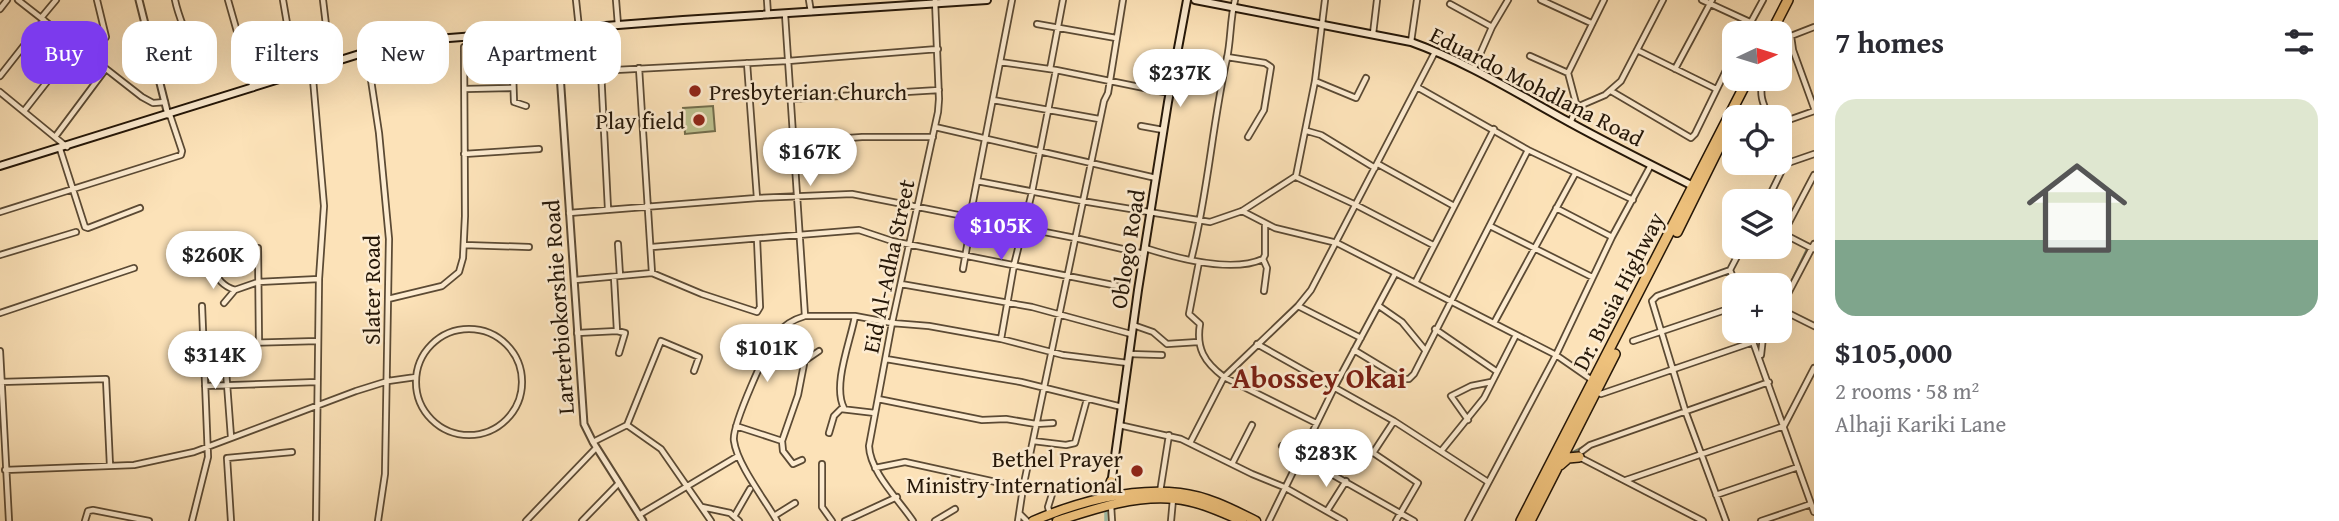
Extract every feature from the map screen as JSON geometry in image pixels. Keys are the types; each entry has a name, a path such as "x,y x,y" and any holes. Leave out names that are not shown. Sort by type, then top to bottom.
{"highway":[{"path":"1777,21 1788,0"},
{"path":"1788,21 1795,0"},
{"name":"Dr. Busia Highway","path":"1521,521 1565,444 1580,408 1742,91"},
{"name":"Dr. Busia Highway","path":"1530,521 1553,475 1561,451 1722,141"},
{"path":"1553,475 1568,458 1580,454"}],"main road":[{"path":"621,25 987,0"},
{"name":"Oblogo Road","path":"1111,501 1111,481 1131,334 1169,93 1187,0"},
{"name":"Eduardo Mohdlana Road","path":"1195,0 1224,7 1234,3 1411,42 1474,68 1692,186"},
{"path":"343,59 404,41 463,38"},
{"path":"0,166 265,84"},
{"path":"1111,481 1118,491 1129,495"},
{"path":"1095,501 1105,494 1111,481"},
{"path":"1057,521 1129,495 1160,492 1199,497 1256,521"},
{"path":"1033,521 1095,501 1173,498 1223,517 1242,521"}],"street":[{"path":"0,9 7,0"},
{"path":"18,0 45,21"},
{"path":"0,76 56,0"},
{"path":"97,0 102,21"},
{"path":"0,212 181,155 139,0"},
{"path":"175,0 179,21"},
{"path":"228,0 234,21"},
{"path":"284,0 287,21"},
{"path":"323,0 326,21"},
{"path":"576,0 578,21"},
{"path":"616,0 618,21"},
{"path":"767,0 768,16"},
{"path":"810,0 811,13"},
{"path":"963,269 1012,0"},
{"path":"1001,339 1014,265 1049,110 1063,0"},
{"path":"1018,521 1090,162 1108,93 1123,0"},
{"path":"977,181 1201,221 1213,222 1242,211 1296,176 1307,131 1325,0"},
{"path":"1373,34 1377,0"},
{"path":"1411,42 1418,0"},
{"path":"1474,68 1492,27 1508,0"},
{"path":"1541,0 1555,3 1591,23"},
{"path":"1577,107 1568,73 1604,0"},
{"path":"1570,122 1577,107 1611,91 1621,81 1662,0"},
{"path":"1702,0 1748,21"},
{"path":"1753,21 1763,0"},
{"name":"Eid Al-Adha Street","path":"875,468 869,446 892,323 935,127 939,90 935,2"},
{"path":"1675,69 1711,2"},
{"path":"1191,260 1201,221 1234,3"},
{"path":"1450,4 1492,27"},
{"path":"785,14 805,316"},
{"path":"1037,24 1116,38"},
{"path":"1792,33 1814,27"},
{"path":"621,69 788,61 938,49"},
{"path":"1792,49 1814,109 1792,118"},
{"path":"1637,50 1716,89"},
{"path":"1190,443 1224,376 1298,306 1311,290 1435,51"},
{"path":"1530,56 1568,73"},
{"path":"1227,57 1265,63 1271,67 1264,110 1248,138"},
{"path":"1000,62 1169,93"},
{"path":"747,63 757,198"},
{"path":"639,68 652,273"},
{"path":"108,72 147,101 165,102"},
{"path":"1611,91 1691,138 1722,77"},
{"path":"1315,81 1356,97 1366,78"},
{"path":"24,111 45,84"},
{"path":"55,137 95,84"},
{"path":"252,84 253,88"},
{"path":"313,84 324,206 319,279 316,521"},
{"name":"Slater Road","path":"372,84 389,231 385,474 378,521"},
{"path":"388,299 429,290 454,278 463,258 465,84"},
{"path":"513,84 514,102 526,106"},
{"name":"Larterbiokorshie Road","path":"560,84 584,424 594,445 641,518"},
{"path":"602,84 608,209"},
{"path":"1417,87 1528,150 1633,200"},
{"path":"465,89 513,88"},
{"path":"790,99 939,90"},
{"path":"0,92 55,137 63,148 72,190 87,228 140,208"},
{"path":"993,100 1099,120"},
{"path":"1142,126 1163,130"},
{"path":"935,127 1156,178"},
{"path":"1415,283 1494,129"},
{"path":"1307,131 1321,135 1454,206"},
{"path":"793,142 933,136"},
{"path":"464,154 539,149"},
{"path":"1354,350 1402,379 1409,379 1416,372 1435,329 1528,150"},
{"path":"1792,162 1814,154"},
{"path":"1468,521 1556,355 1612,237 1651,165"},
{"path":"1494,323 1575,174"},
{"path":"1792,213 1814,174"},
{"path":"1296,176 1433,246"},
{"path":"569,213 798,195 852,194 1199,262 1238,264 1263,259"},
{"path":"1556,208 1612,237"},
{"path":"1242,211 1265,225 1337,243 1556,355 1594,382"},
{"path":"1264,291 1267,268 1263,259 1265,225"},
{"path":"1490,226 1592,277"},
{"path":"652,247 859,230 885,239 1118,286"},
{"path":"0,256 76,232"},
{"path":"1792,238 1813,247 1792,286"},
{"path":"575,280 652,273 702,294 757,312 760,307 757,239"},
{"path":"617,331 618,244"},
{"path":"464,245 529,247"},
{"path":"258,248 259,343"},
{"path":"1726,521 1671,368 1652,299 1730,270 1736,259"},
{"path":"1199,262 1189,314 1200,324 1198,342 1208,360 1224,376 1316,424"},
{"path":"0,313 134,268"},
{"path":"213,268 227,287 235,290"},
{"path":"1269,521 1335,386 1395,274"},
{"path":"224,303 235,290 258,282 319,279"},
{"path":"901,284 1009,302 1131,334"},
{"path":"192,521 208,457 202,306"},
{"path":"1298,306 1361,338"},
{"path":"1379,306 1402,322 1425,350"},
{"path":"1633,341 1722,311"},
{"path":"1792,315 1814,326"},
{"path":"795,503 775,518 738,456 733,436 767,351 781,329 805,316 855,316 929,326 1001,339 1063,355 1128,363"},
{"path":"844,408 841,380 855,316"},
{"path":"1133,325 1153,332 1167,344 1198,342"},
{"path":"467,328 485,331 505,343 519,363 522,380 517,405 507,419 491,430 475,435 455,434 432,421 421,405 415,384 422,355 435,340 451,331 467,328"},
{"path":"1435,329 1496,371"},
{"path":"577,333 625,333 619,353"},
{"path":"1443,450 1484,398 1516,335"},
{"path":"203,344 318,341"},
{"path":"526,521 594,445 626,425 661,341 699,357 694,371"},
{"path":"1601,394 1743,343"},
{"path":"1756,343 1798,467 1811,493 1813,507 1761,521"},
{"path":"224,344 231,437"},
{"path":"1257,344 1335,386 1443,450 1488,482"},
{"path":"0,351 9,521"},
{"path":"767,351 803,362"},
{"path":"803,362 819,351"},
{"path":"1129,354 1162,355"},
{"path":"886,359 979,374 1122,407"},
{"path":"802,460 793,464 790,462 783,451 782,441 801,382 803,362"},
{"path":"1626,480 1784,426 1814,368"},
{"path":"5,470 134,465 194,452 388,381 416,377"},
{"path":"1,382 106,379 110,466"},
{"path":"403,380 415,384"},
{"path":"205,387 317,382"},
{"path":"1468,420 1451,396 1471,386 1491,382"},
{"path":"1580,454 1590,445 1769,383"},
{"path":"878,399 972,419 1054,423"},
{"path":"1033,441 1066,445 1075,443 1087,399"},
{"path":"829,433 834,416 844,408 875,413"},
{"path":"1373,453 1394,421"},
{"path":"626,425 661,449 711,521"},
{"path":"1119,425 1169,435 1190,443 1284,487 1344,521"},
{"path":"1232,464 1252,425"},
{"path":"736,426 782,441"},
{"path":"1160,492 1169,435"},
{"path":"1282,446 1414,521"},
{"path":"1366,447 1418,483 1396,521"},
{"path":"1561,451 1580,454 1703,521"},
{"path":"194,452 208,457"},
{"path":"231,521 227,458 292,452"},
{"path":"641,518 738,456"},
{"path":"913,521 875,468 905,462 1023,488"},
{"path":"822,464 822,507 832,521"},
{"path":"1716,495 1798,467"},
{"path":"1327,511 1346,481"},
{"path":"582,521 619,483"},
{"path":"734,515 750,489"},
{"path":"1050,514 1048,507 1053,491"},
{"path":"845,521 897,497"},
{"path":"1171,521 1173,498"},
{"path":"1111,501 1112,521"},
{"path":"702,507 724,510 739,521"},
{"path":"935,521 955,509"},
{"path":"85,521 89,511 93,510 149,521"},
{"path":"1020,513 1027,521"}],"green space":[{"name":"Play field","path":"713,106 715,131 685,134 683,108"}],"waterway":[{"path":"1792,280 1807,249"},
{"path":"1573,452 1585,446"},
{"path":"1685,457 1697,453"},
{"path":"1604,473 1650,496"},
{"path":"1106,512 1106,521"}],"place":[{"name":"Presbyterian Church","path":"695,91"},
{"name":"Play field","path":"699,120"},
{"name":"Bethel Prayer Ministry International","path":"1137,471"}],"district":[{"name":"Abossey Okai","path":"1319,377"}]}
